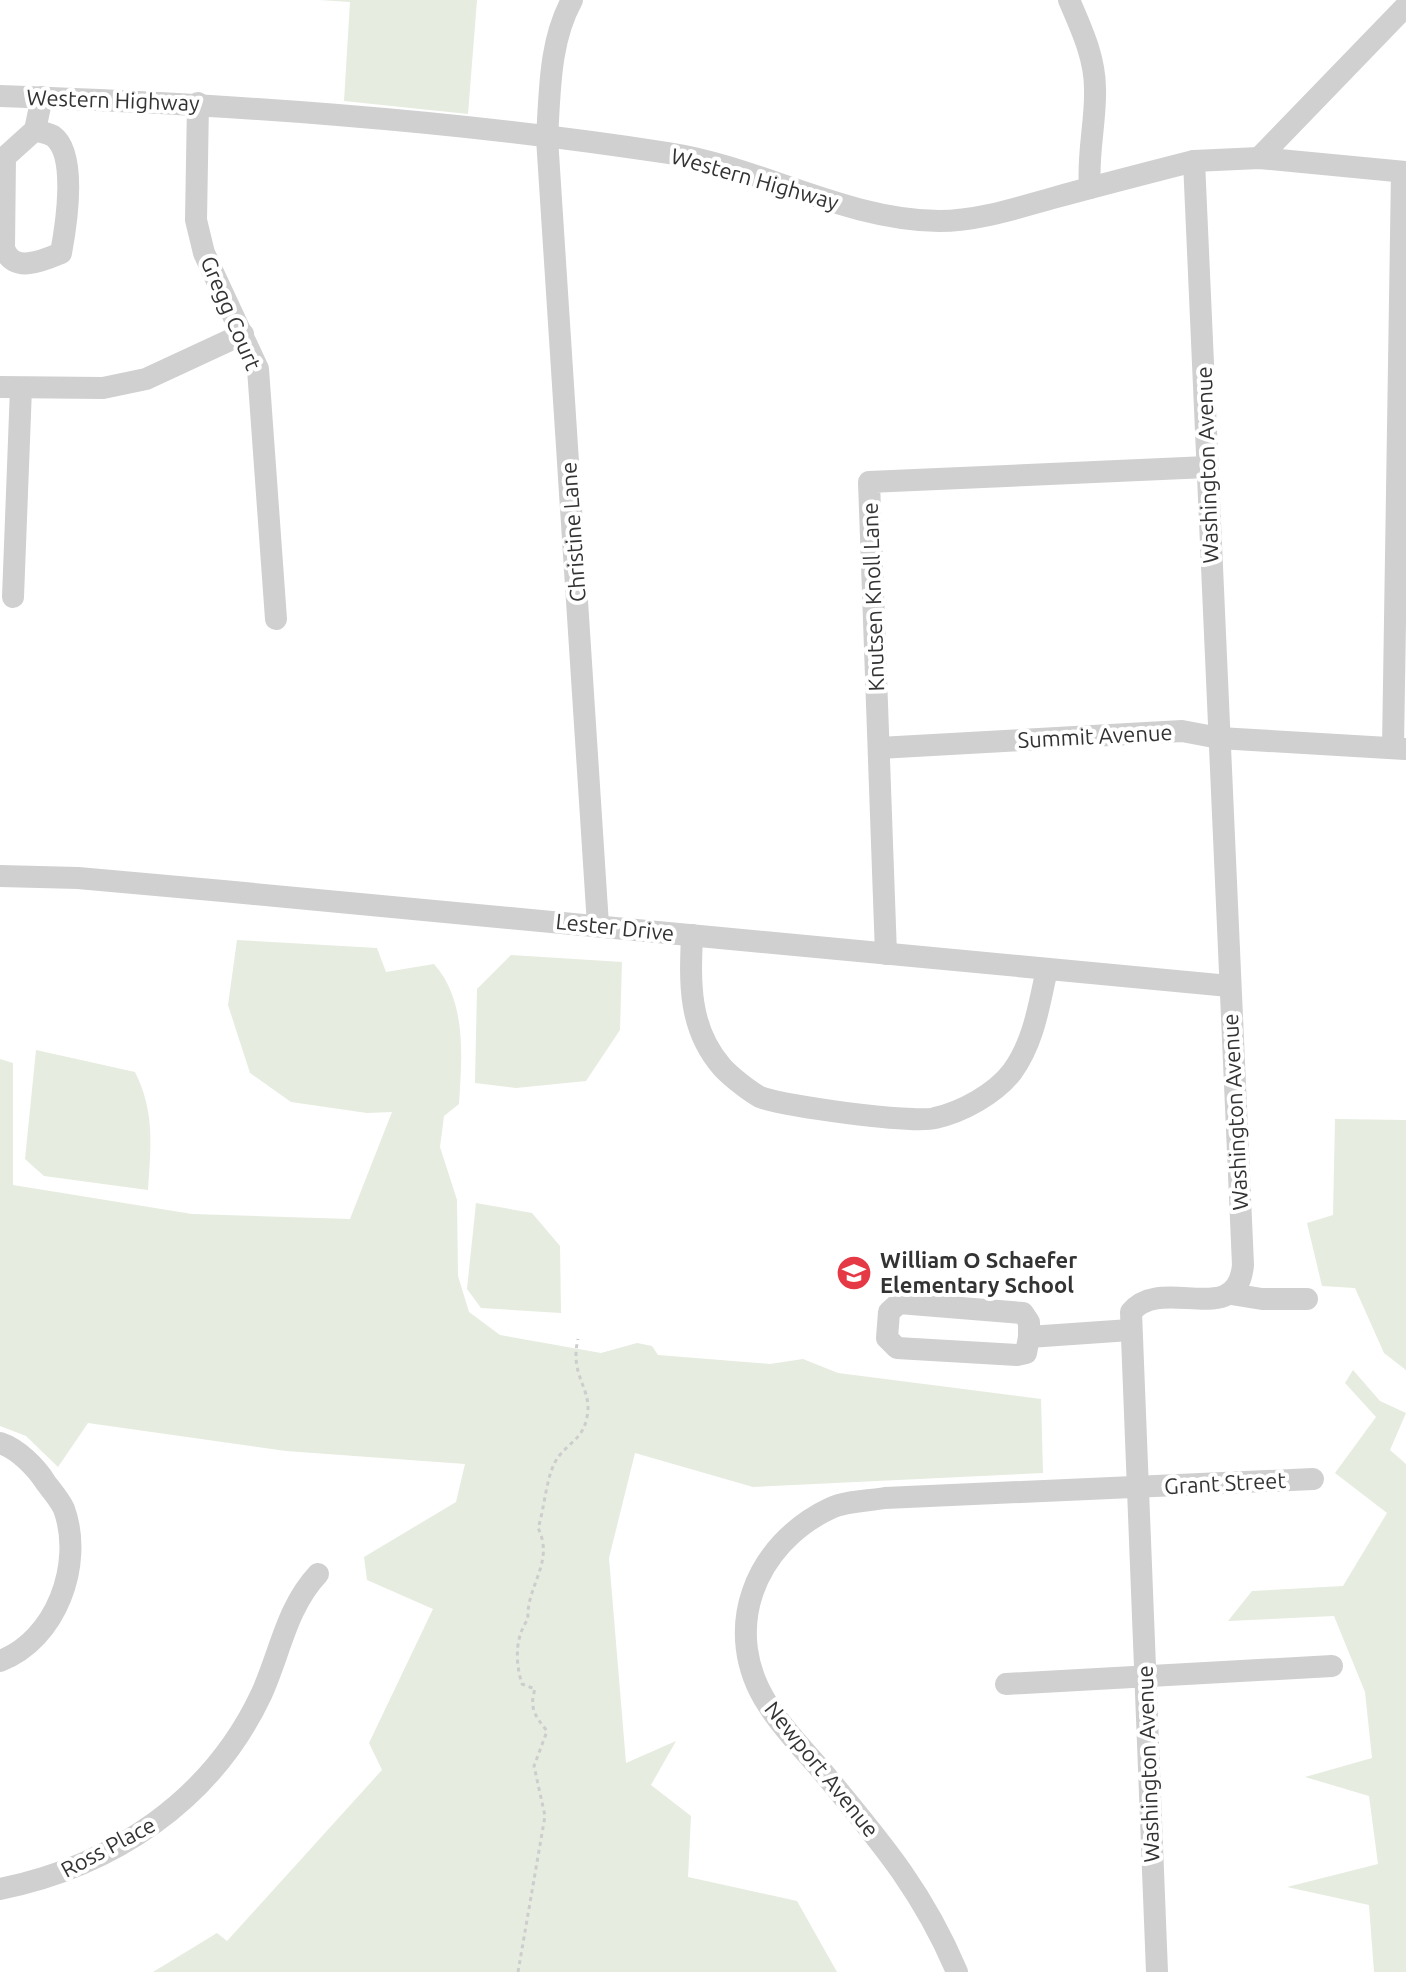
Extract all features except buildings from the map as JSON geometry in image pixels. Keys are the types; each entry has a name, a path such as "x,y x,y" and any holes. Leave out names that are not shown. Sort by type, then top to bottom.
{"street":[{"name":"Christine Lane","path":"572,0 563,16 552,69 547,138 598,925"},
{"path":"1069,0 1087,45 1095,90 1088,159 1090,188"},
{"path":"1259,158 1406,6 1397,0"},
{"name":"Western Highway","path":"0,96 311,110 671,153 894,217 941,221 996,213 1194,161 1259,158 1404,172"},
{"path":"35,130 54,137 67,159 67,225 61,253 39,263 15,263 7,258 4,248 5,157 35,130 42,97"},
{"name":"Gregg Court","path":"198,103 196,220 204,253 258,369 276,619"},
{"name":"Washington Avenue","path":"1194,161 1243,1265 1241,1282 1231,1294"},
{"path":"1400,748 1404,172"},
{"path":"13,597 10,387 103,388 146,379 243,334"},
{"name":"Knutsen Knoll Lane","path":"886,954 869,482 1207,467"},
{"name":"Summit Avenue","path":"879,748 1182,731 1219,738 1400,748"},
{"name":"Lester Drive","path":"0,876 78,878 1229,986"},
{"path":"692,935 689,992 699,1029 722,1067 761,1097 873,1117 932,1119 973,1104 1011,1073 1034,1031 1047,969"},
{"path":"1029,1337 1130,1330 1131,1312 1139,1302 1154,1298 1215,1298 1231,1294 1262,1299 1307,1299"},
{"path":"899,1303 1023,1313 1029,1322 1029,1337 1026,1353 1017,1355 897,1348 887,1338 889,1312 899,1303"},
{"name":"Washington Avenue","path":"1130,1330 1157,1972"},
{"path":"0,1443 37,1469 64,1509 70,1556 63,1597 40,1632 0,1661"},
{"name":"Grant Street","path":"1137,1487 1313,1479"},
{"name":"Newport Avenue","path":"957,1972 935,1920 902,1869 767,1705 748,1660 747,1610 763,1563 800,1525 834,1507 885,1498 1137,1487"},
{"name":"Ross Place","path":"0,1889 40,1881 92,1860 140,1834 188,1799 230,1753 261,1695 302,1591 318,1574"},
{"path":"1006,1684 1332,1666"}],"path":[{"path":"518,1972 545,1816 534,1766 547,1731 534,1716 531,1702 535,1689 522,1684 519,1675 517,1633 528,1619 527,1607 540,1578 546,1543 538,1528 547,1501 549,1476 559,1456 581,1437 587,1419 590,1400 574,1367 578,1339"}],"shaded area":[{"path":"319,0 477,0 468,114 344,101 350,2"},
{"path":"237,940 377,948 386,972 434,964 445,979 457,1012 461,1049 459,1104 444,1116 440,1147 457,1200 458,1276 469,1312 500,1335 601,1353 637,1343 652,1346 658,1355 770,1364 803,1359 838,1373 1041,1399 1043,1473 753,1487 635,1453 609,1558 626,1763 676,1741 651,1785 691,1816 688,1877 797,1901 837,1972 153,1972 217,1933 227,1941 382,1770 369,1743 433,1609 367,1580 364,1557 456,1502 465,1464 286,1451 88,1423 58,1467 26,1436 0,1426 0,1059 13,1063 13,1185 192,1214 350,1219 392,1112 367,1113 291,1102 250,1073 228,1005"},
{"path":"511,955 622,962 620,1030 586,1081 516,1088 475,1083 477,989"},
{"path":"36,1050 135,1072 149,1116 148,1190 44,1176 25,1159"},
{"path":"1335,1119 1406,1120 1406,1370 1384,1353 1355,1288 1322,1286 1307,1223 1333,1215"},
{"path":"476,1203 532,1213 560,1246 561,1313 481,1308 467,1289"},
{"path":"1353,1370 1380,1401 1406,1413 1390,1450 1406,1464 1406,1972 1374,1972 1369,1905 1287,1887 1378,1864 1369,1796 1305,1777 1372,1758 1365,1692 1334,1616 1228,1621 1252,1591 1343,1586 1387,1513 1335,1473 1376,1417 1345,1383"}],"place":[{"name":"William O Schaefer Elementary School","path":"854,1273"}]}
